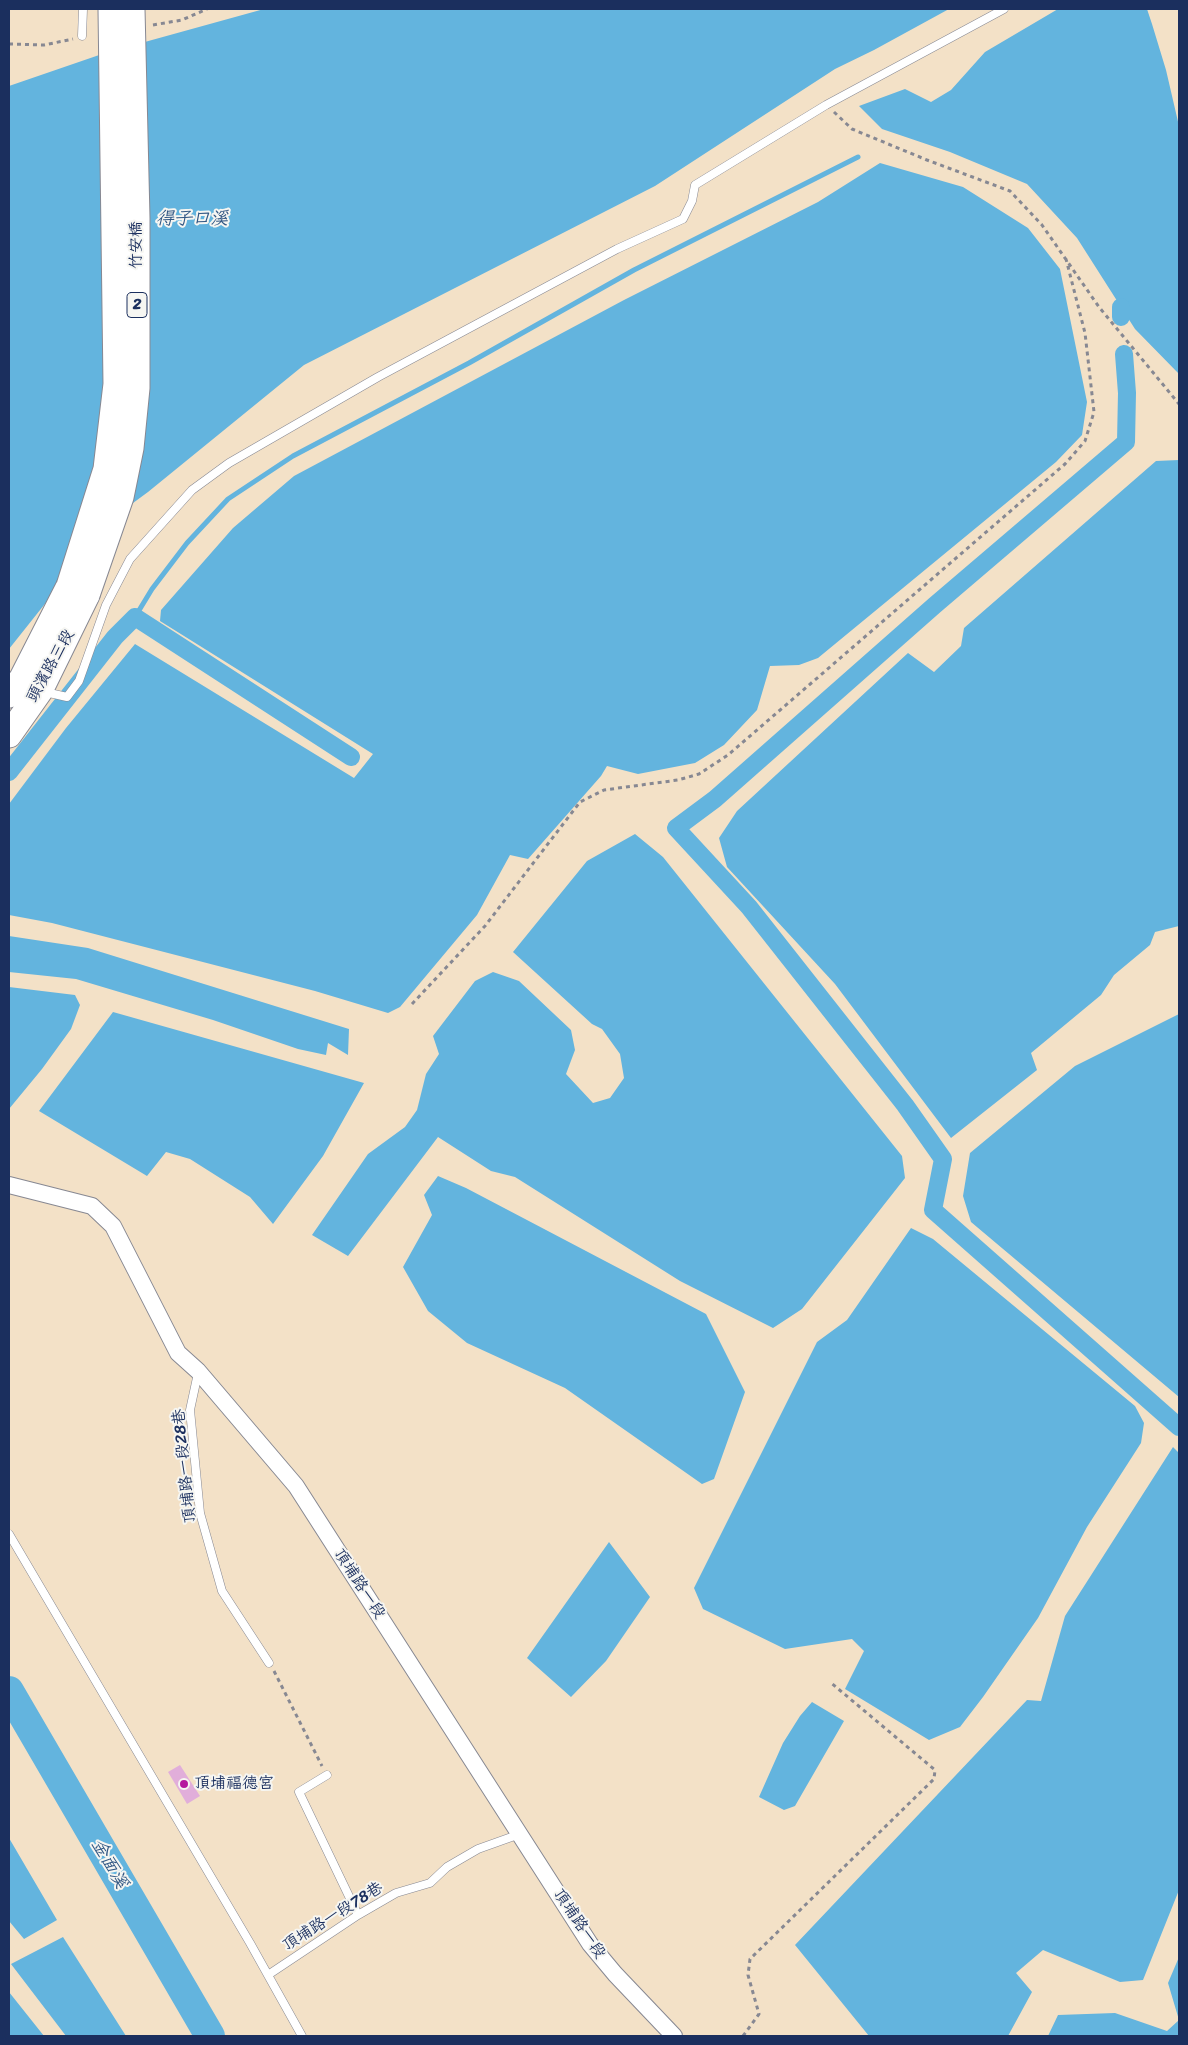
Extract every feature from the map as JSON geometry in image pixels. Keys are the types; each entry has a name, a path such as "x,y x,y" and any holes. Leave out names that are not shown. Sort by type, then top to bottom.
{"main road":[{"name":"竹安橋","path":"78,590 106,469 116,384 112,9"},
{"name":"竹安橋","path":"78,590 121,497 130,448 137,388 137,218 132,9"},
{"name":"頭濱路三段","path":"9,734 26,687 78,590"}],"street":[{"name":"頂埔路一段","path":"9,1185 92,1206 113,1226 178,1353 198,1371 296,1486 590,1944 615,1974 674,2036"}],"lane":[{"path":"82,36 83,9"},
{"path":"26,687 68,697 79,681 106,605 130,560 192,490 229,463 378,376 617,249 683,219 692,201 695,185 826,105 1004,9"},
{"name":"頂埔路一段28巷","path":"198,1371 190,1410 200,1513 222,1591 270,1662"},
{"path":"9,1534 302,2036"},
{"path":"327,1775 299,1792 358,1915"},
{"name":"頂埔路一段78巷","path":"268,1975 358,1915 396,1894 430,1883 447,1867 478,1849 520,1834"}],"path":[{"path":"9,44 44,45 82,36"},
{"path":"826,105 852,129 1010,191 1042,224 1099,307 1179,404"},
{"path":"412,1004 485,926 580,802 604,790 678,780 699,774 728,755 1065,464 1085,441 1094,412 1085,332 1066,259"},
{"path":"270,1662 327,1775"},
{"path":"743,2036 759,2014 748,1975 750,1959 934,1779 935,1770 830,1682"}],"water":[{"name":"得子口溪","path":"264,9 949,9 835,69 655,186 304,365 148,492 114,517 9,649 9,86 105,53"},
{"path":"1058,9 1147,9 1152,24 1166,70 1179,126 1179,374 1135,329 1077,238 1027,184 950,152 882,129 859,106 905,89 931,102 951,90 985,52"},
{"path":"880,163 963,187 1028,228 1060,269 1087,402 1082,435 1056,462 818,658 799,665 770,666 757,710 724,745 695,763 638,774 607,766 601,776 528,859 510,855 477,915 400,1007 388,1013 315,991 52,923 9,915 9,804 66,728 135,644 354,778 373,754 160,621 161,610 233,528 294,476 624,300 818,202"},
{"path":"1179,460 1179,926 1155,932 1150,945 1114,975 1101,995 1031,1053 1037,1070 951,1138 835,984 727,867 719,838 737,811 908,653 934,672 961,646 964,628 1156,461"},
{"path":"635,834 663,857 902,1156 905,1178 802,1309 773,1328 680,1281 515,1177 491,1171 438,1137 348,1256 312,1235 368,1154 405,1127 417,1110 426,1074 439,1054 433,1036 475,981 493,972 519,981 571,1030 575,1050 566,1074 593,1103 610,1098 624,1078 620,1054 602,1029 592,1024 513,952 587,861"},
{"path":"9,936 88,948 349,1029 348,1055 328,1043 326,1055 298,1049 213,1020 76,979 9,972"},
{"path":"9,987 75,995 80,1005 71,1029 42,1069 9,1109"},
{"path":"113,1012 364,1083 323,1156 273,1224 250,1197 190,1159 166,1152 147,1176 39,1111"},
{"path":"1179,1014 1179,1397 971,1222 963,1196 970,1153 1075,1066"},
{"path":"438,1176 466,1188 706,1314 745,1392 714,1479 702,1484 565,1388 467,1343 428,1311 403,1267 432,1215 424,1195"},
{"path":"911,1228 933,1239 1135,1406 1144,1423 1141,1443 1087,1527 1038,1618 960,1727 929,1740 845,1689 864,1651 852,1639 785,1649 703,1609 694,1588 817,1342 847,1320"},
{"path":"1173,1447 1179,1453 1179,1890 1143,1980 1120,1982 1043,1950 1016,1973 1032,1992 1008,2036 869,2036 795,1945 1027,1700 1041,1701 1065,1616"},
{"path":"609,1542 650,1597 606,1661 571,1697 527,1658"},
{"path":"812,1702 844,1721 795,1806 784,1810 759,1797 783,1743 800,1716"},
{"path":"9,1838 57,1920 24,1939 9,1921"},
{"path":"63,1937 126,2036 66,2036 11,1964"},
{"path":"1179,1957 1179,2020 1168,1983"},
{"path":"9,1992 44,2036 9,2036"},
{"path":"1115,2013 1167,2031 1179,2020 1179,2036 1048,2036 1058,2015"}],"building":[{"name":"頂埔福德宮","path":"180,1765 200,1796 187,1804 168,1772"}],"waterway":[{"path":"135,617 152,589 187,543 228,499 293,456 469,363 634,270 858,157"},
{"path":"1121,307 1121,317"},
{"path":"1124,354 1127,393 1126,442 935,605 715,799 676,828 749,907 905,1105 943,1159 933,1210 1179,1427"},
{"path":"9,772 115,637 135,617 351,757"},
{"name":"金面溪","path":"9,1691 210,2036"}],"place":[{"name":"頂埔福德宮","path":"184,1784"}]}
